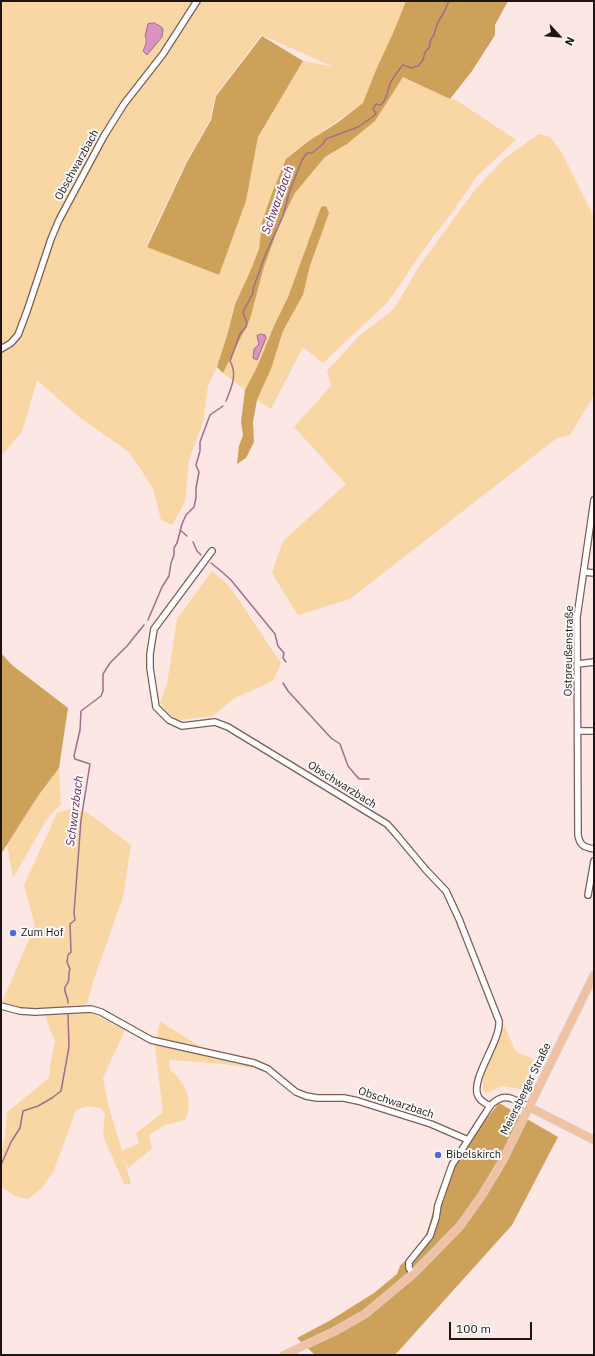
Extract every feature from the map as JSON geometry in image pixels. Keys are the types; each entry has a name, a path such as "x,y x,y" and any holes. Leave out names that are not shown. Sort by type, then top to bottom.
{"main road":[{"name":"Meiersberger Straße","path":"284,1355 335,1331 365,1314 413,1274 446,1241 473,1209 502,1162 594,975"},
{"path":"529,1107 594,1140"}],"street":[{"name":"Obschwarzbach","path":"1,349 11,343 18,335 59,220 104,136 124,104 163,54 197,1"},
{"name":"Ostpreußenstraße","path":"594,500 577,617 578,835 579,842 585,847 594,849"},
{"name":"Obschwarzbach","path":"212,551 154,629 150,654 150,668 156,707 169,720 182,726 215,722 228,728 387,824 446,891 459,919 499,1021 498,1032 477,1084 477,1093 479,1098 490,1106"},
{"path":"584,572 594,573"},
{"path":"578,664 594,662"},
{"path":"578,731 594,731"},
{"path":"588,895 594,861"},
{"name":"Obschwarzbach","path":"1,1006 20,1011 35,1012 91,1009 101,1012 152,1040 254,1063 268,1070 296,1092 306,1096 316,1098 344,1098 358,1101 431,1124 468,1140"},
{"path":"413,1274 409,1268 409,1262 430,1236 436,1218 438,1205 452,1165 490,1106 495,1100 505,1097 511,1098 529,1107"}],"shaded area":[{"path":"1,1 406,1 363,103 310,140 286,159 262,224 259,249 234,305 228,332 217,367 208,386 203,422 189,460 185,502 172,525 161,520 153,488 129,452 79,417 37,380 22,432 1,456","holes":["261,35 334,67 303,61 258,137 246,201 219,275 146,246 186,162 210,120 215,96"]},
{"path":"406,1 508,1 495,25 495,35 472,71 450,99 403,77 375,121 347,144 325,157 295,193 280,223 264,267 250,319 223,373 217,367 235,304 259,249 262,222 286,159 310,140 337,123 363,103"},
{"path":"154,23 163,29 162,37 147,55 143,51 146,42 145,36 148,24"},
{"path":"262,36 303,61 258,137 246,201 219,275 147,247 187,162 211,120 216,96"},
{"path":"403,76 450,99 456,100 516,140 477,176 388,302 323,363 303,347 271,409 257,400 271,369 283,331 303,295 310,266 329,213 321,207 288,297 257,367 245,390 223,373 250,319 264,267 280,223 295,193 325,157 347,144 375,121"},
{"path":"539,134 550,137 562,153 594,217 594,395 570,435 557,438 350,599 298,615 272,573 283,541 346,484 294,427 331,386 327,371 359,336 394,309 420,265 477,187 505,158"},
{"path":"326,206 329,213 310,266 303,295 283,331 271,369 257,400 253,422 254,442 246,458 237,464 239,446 243,435 241,422 245,390 257,367 288,297 321,207"},
{"path":"261,334 265,335 266,338 257,360 253,358 254,349 259,344 257,336"},
{"path":"212,571 230,587 281,663 273,681 233,699 213,716 180,720 167,713 160,702 167,684 177,619"},
{"path":"1,653 12,665 68,708 59,768 38,796 1,854"},
{"path":"59,768 61,804 50,815 44,824 13,878 7,844 38,796"},
{"path":"73,808 88,813 131,845 123,897 95,976 87,1004 36,1010 16,1007 2,1002 35,926 24,885 57,813"},
{"path":"91,1013 125,1030 103,1078 108,1104 122,1151 139,1143 136,1133 163,1112 155,1047 160,1021 203,1049 257,1059 253,1068 224,1064 169,1060 170,1070 185,1088 189,1100 188,1113 185,1120 165,1125 149,1135 152,1149 128,1168 124,1158 131,1184 124,1184 103,1136 105,1114 100,1108 88,1106 76,1110 54,1170 43,1187 28,1199 15,1196 1,1187 1,1152 5,1139 7,1112 49,1078 55,1041 47,1022 46,1015"},
{"path":"504,1025 516,1052 533,1059 531,1076 528,1084 519,1089 503,1086 486,1093 483,1090 483,1075"},
{"path":"499,1103 558,1137 512,1225 395,1355 315,1355 297,1338 331,1320 374,1293 397,1274 400,1266 423,1242 439,1190 476,1132"}],"waterway":[{"name":"Schwarzbach","path":"226,401 234,376 230,361 240,334 246,327 247,323 243,312 253,293 253,289 266,253 283,216 289,193 302,160 307,153 312,153 322,145 326,139 358,127 374,116 376,113 373,109 376,104 381,105 383,103 391,81 403,65 411,68 418,66 423,60 425,52 429,48 437,24 449,1"},
{"name":"Schwarzbach","path":"148,620 162,587 169,576 174,555 174,548 177,543 182,524 186,515 194,507 199,472 196,465 200,451 200,442 210,415 223,406"},
{"name":"Schwarzbach","path":"180,530 187,536"},
{"path":"193,542 197,551 201,555"},
{"path":"211,563 231,580 275,634 278,646 284,653 283,658 286,662"},
{"name":"Schwarzbach","path":"68,1003 64,988 69,980 70,969 67,962 68,955 71,952 70,924 75,920 74,913 81,820 90,764 75,759 74,756 80,730 81,711 101,696 103,691 103,674 110,663 127,646 144,625"},
{"path":"283,683 288,691 331,738 340,744 348,766 359,779 369,779"},
{"name":"Schwarzbach","path":"1,1165 11,1142 20,1128 23,1111 38,1106 61,1091 69,1047 68,1015"}],"place":[{"name":"Zum Hof","path":"13,933"},
{"name":"Bibelskirch","path":"438,1155"}]}
